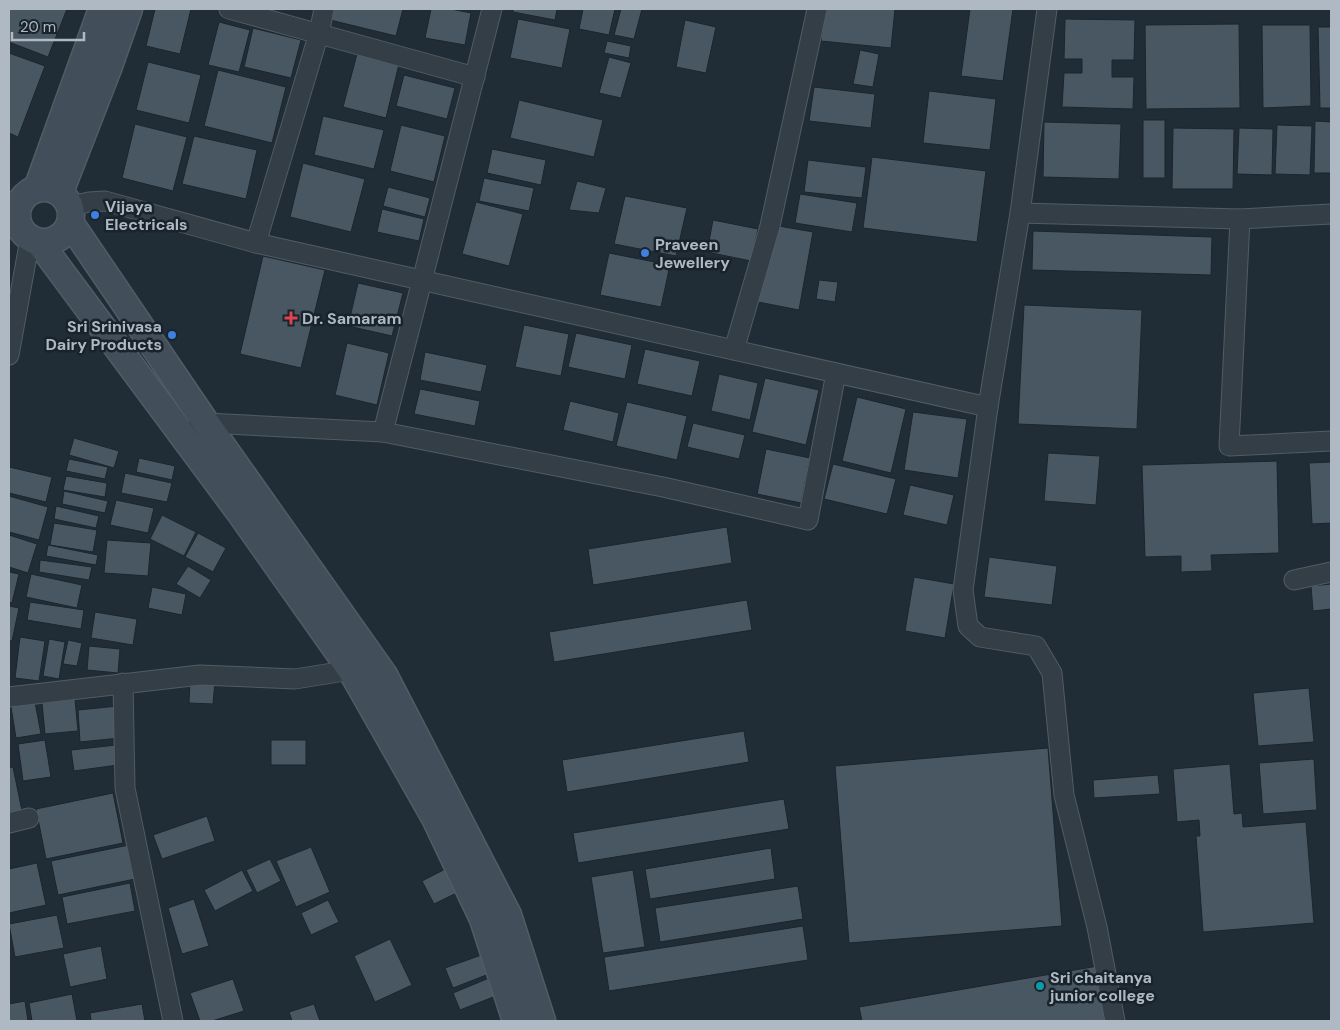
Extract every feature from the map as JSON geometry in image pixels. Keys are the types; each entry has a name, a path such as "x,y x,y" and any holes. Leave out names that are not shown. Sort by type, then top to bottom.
{"street":[{"path":"34,241 54,241 67,231 46,198 102,9"},
{"path":"46,198 109,66 129,9"},
{"path":"229,9 475,77"},
{"path":"256,244 319,33 324,9"},
{"path":"383,432 492,9"},
{"path":"734,350 770,226 818,9"},
{"path":"1047,9 1020,212 988,406 963,590 968,626 980,637 1036,646 1052,673 1064,795 1097,928 1115,1021"},
{"path":"46,198 384,675 508,915 542,1021"},
{"path":"516,1021 483,919 435,818 352,670 177,428 34,241 24,234 17,218 17,209 21,201 46,198 89,202 105,201 256,244 988,406"},
{"path":"1020,212 1240,220 1331,214"},
{"path":"1240,220 1229,446 1331,441"},
{"path":"9,355 34,241"},
{"path":"177,428 206,423 383,432 653,485 808,520 836,373"},
{"path":"1294,580 1331,572"},
{"path":"9,697 200,675 295,680 352,670"},
{"path":"123,683 124,788 173,1021"},
{"path":"9,823 30,818"}],"building":[{"path":"9,9 67,9 48,57 9,42"},
{"path":"155,9 191,9 180,54 146,46"},
{"path":"328,9 403,9 396,36 326,19"},
{"path":"431,9 451,9 471,13 465,45 425,38"},
{"path":"513,9 557,9 555,20 513,12"},
{"path":"583,9 615,9 609,35 579,29"},
{"path":"621,9 642,9 634,39 614,35"},
{"path":"824,9 895,9 891,48 821,41"},
{"path":"970,9 1013,9 1003,81 961,76"},
{"path":"518,19 570,29 562,68 510,58"},
{"path":"1065,19 1135,20 1134,60 1112,60 1112,77 1134,77 1133,109 1062,107 1064,73 1082,73 1082,59 1064,59"},
{"path":"685,20 716,27 706,73 676,67"},
{"path":"219,22 250,30 239,72 208,65"},
{"path":"1239,24 1240,108 1146,109 1145,25"},
{"path":"1262,25 1310,25 1311,106 1263,108"},
{"path":"1318,27 1331,27 1331,108 1320,108"},
{"path":"253,28 301,40 291,78 244,67"},
{"path":"607,41 631,46 629,58 604,53"},
{"path":"860,50 879,54 873,87 853,84"},
{"path":"9,53 45,66 18,137 9,133"},
{"path":"357,54 399,64 386,118 343,107"},
{"path":"609,57 631,63 621,98 599,93"},
{"path":"148,62 201,75 189,123 136,110"},
{"path":"218,70 286,87 272,143 204,126"},
{"path":"404,75 455,88 447,119 396,106"},
{"path":"814,87 875,94 871,128 809,121"},
{"path":"929,91 996,99 990,150 923,143"},
{"path":"519,100 603,120 594,157 510,138"},
{"path":"323,116 384,130 374,169 314,155"},
{"path":"1143,120 1165,120 1165,178 1143,178"},
{"path":"1315,121 1331,122 1331,173 1314,173"},
{"path":"1044,122 1121,124 1119,179 1043,177"},
{"path":"135,124 187,137 173,191 122,178"},
{"path":"401,125 445,136 434,182 390,171"},
{"path":"1277,125 1312,126 1310,175 1275,174"},
{"path":"1173,128 1234,129 1233,189 1172,189"},
{"path":"1239,128 1273,129 1272,175 1237,174"},
{"path":"194,136 257,150 246,199 182,184"},
{"path":"492,149 546,160 541,185 487,173"},
{"path":"872,157 986,171 977,242 863,228"},
{"path":"808,160 866,167 862,198 804,192"},
{"path":"303,163 365,179 351,232 290,217"},
{"path":"484,178 534,188 529,211 479,201"},
{"path":"577,181 606,188 599,213 569,210"},
{"path":"388,187 430,198 425,217 383,206"},
{"path":"800,194 857,203 852,232 795,223"},
{"path":"625,196 687,208 676,256 614,244"},
{"path":"476,202 523,214 509,266 462,254"},
{"path":"382,209 424,219 419,241 377,232"},
{"path":"713,220 758,229 751,261 707,252"},
{"path":"773,225 813,232 799,310 758,302"},
{"path":"1033,231 1212,237 1211,275 1032,270"},
{"path":"609,253 670,265 661,307 600,295"},
{"path":"263,256 325,270 301,368 240,354"},
{"path":"819,280 838,282 835,302 816,299"},
{"path":"358,283 403,293 392,336 348,326"},
{"path":"1024,305 1142,310 1137,429 1018,424"},
{"path":"524,325 569,334 561,376 515,367"},
{"path":"576,333 632,345 625,379 568,367"},
{"path":"347,343 389,353 377,405 335,395"},
{"path":"645,349 700,361 692,396 637,384"},
{"path":"425,352 487,365 481,392 420,380"},
{"path":"719,374 758,383 750,420 711,411"},
{"path":"765,378 819,390 806,445 752,432"},
{"path":"420,389 480,401 475,426 414,414"},
{"path":"857,397 906,409 891,473 842,461"},
{"path":"570,401 619,413 613,442 563,430"},
{"path":"627,402 687,416 677,460 616,446"},
{"path":"913,412 967,419 958,478 904,470"},
{"path":"693,423 745,435 739,459 687,447"},
{"path":"74,438 119,451 114,468 69,455"},
{"path":"766,449 810,458 801,503 757,494"},
{"path":"1048,453 1100,456 1096,505 1044,501"},
{"path":"139,458 175,466 172,480 136,472"},
{"path":"69,459 108,467 105,479 66,471"},
{"path":"1277,461 1279,553 1211,555 1212,571 1181,572 1181,556 1145,557 1142,465"},
{"path":"1331,462 1331,523 1312,524 1309,463"},
{"path":"833,464 896,479 887,514 824,499"},
{"path":"9,467 52,477 46,502 9,493"},
{"path":"125,473 172,483 167,502 121,493"},
{"path":"66,476 107,483 105,497 63,490"},
{"path":"910,485 954,495 947,525 903,515"},
{"path":"64,491 108,501 105,513 62,504"},
{"path":"9,496 48,507 39,540 9,532"},
{"path":"116,500 154,508 148,533 110,525"},
{"path":"56,506 99,516 96,528 54,519"},
{"path":"162,515 196,532 184,556 150,539"},
{"path":"54,523 97,530 93,552 50,545"},
{"path":"727,527 732,563 593,585 588,549"},
{"path":"198,533 226,548 213,572 185,557"},
{"path":"9,535 37,544 28,573 9,567"},
{"path":"107,540 151,543 148,576 104,573"},
{"path":"48,545 98,555 96,565 46,556"},
{"path":"989,557 1057,566 1052,605 984,597"},
{"path":"40,560 92,567 89,580 39,572"},
{"path":"188,566 211,580 200,598 176,584"},
{"path":"9,572 19,574 12,603 9,602"},
{"path":"31,574 82,585 77,608 26,597"},
{"path":"914,577 954,584 945,638 905,631"},
{"path":"1331,584 1331,609 1313,611 1311,586"},
{"path":"152,587 186,594 182,615 148,608"},
{"path":"747,600 752,630 554,662 549,632"},
{"path":"30,602 84,610 81,629 27,620"},
{"path":"9,606 19,608 12,641 9,640"},
{"path":"95,612 137,619 133,645 91,638"},
{"path":"20,637 45,641 39,681 15,678"},
{"path":"49,639 65,642 59,679 43,676"},
{"path":"68,640 82,643 77,666 63,664"},
{"path":"89,646 120,649 118,673 87,670"},
{"path":"190,680 215,681 213,704 189,703"},
{"path":"1309,688 1314,742 1258,746 1253,693"},
{"path":"75,699 78,731 45,734 42,703"},
{"path":"35,702 41,734 16,738 11,707"},
{"path":"118,706 120,738 80,742 78,710"},
{"path":"744,731 749,762 567,792 562,760"},
{"path":"45,740 51,777 23,781 18,744"},
{"path":"271,740 306,740 306,765 271,765"},
{"path":"116,745 118,765 74,771 71,750"},
{"path":"1048,748 1062,926 849,943 835,766"},
{"path":"1314,759 1317,810 1263,814 1259,763"},
{"path":"1230,764 1234,814 1242,813 1243,827 1306,822 1314,923 1203,932 1196,836 1200,836 1199,820 1177,822 1173,769"},
{"path":"13,767 22,811 9,814 9,768"},
{"path":"1158,775 1160,794 1094,798 1093,780"},
{"path":"113,793 123,843 46,859 36,809"},
{"path":"784,799 789,829 578,863 573,833"},
{"path":"207,816 215,841 162,859 153,835"},
{"path":"129,845 135,879 58,895 51,861"},
{"path":"311,847 330,892 296,907 276,861"},
{"path":"771,848 775,879 650,899 645,869"},
{"path":"270,859 281,881 257,893 246,870"},
{"path":"37,863 46,905 9,913 9,869"},
{"path":"455,864 467,888 434,904 422,881"},
{"path":"242,870 253,891 215,911 204,890"},
{"path":"633,870 645,947 603,953 591,877"},
{"path":"130,883 135,911 67,924 62,897"},
{"path":"798,886 803,919 660,942 655,908"},
{"path":"194,899 209,946 182,954 168,908"},
{"path":"328,900 339,922 311,935 301,913"},
{"path":"57,915 64,948 15,957 9,924"},
{"path":"803,926 808,960 609,991 604,957"},
{"path":"390,939 412,985 375,1002 354,956"},
{"path":"101,946 107,979 70,987 63,954"},
{"path":"487,953 494,972 453,988 445,968"},
{"name":"Sri chaitanya junior college","path":"1098,966 1107,1021 862,1021 859,1007"},
{"path":"494,976 501,994 460,1010 453,993"},
{"path":"233,979 244,1011 212,1021 200,1021 190,993"},
{"path":"72,994 77,1021 32,1021 29,1003"},
{"path":"25,1001 28,1021 9,1021 9,1004"},
{"path":"142,1004 145,1021 91,1021 90,1013"},
{"path":"314,1004 320,1021 292,1021 289,1012"}],"place":[{"name":"Vijaya Electricals","path":"95,215"},
{"name":"Praveen Jewellery","path":"645,253"},
{"name":"Dr. Samaram","path":"291,318"},
{"name":"Sri Srinivasa Dairy Products","path":"172,335"},
{"name":"Sri chaitanya junior college","path":"1040,986"}]}
